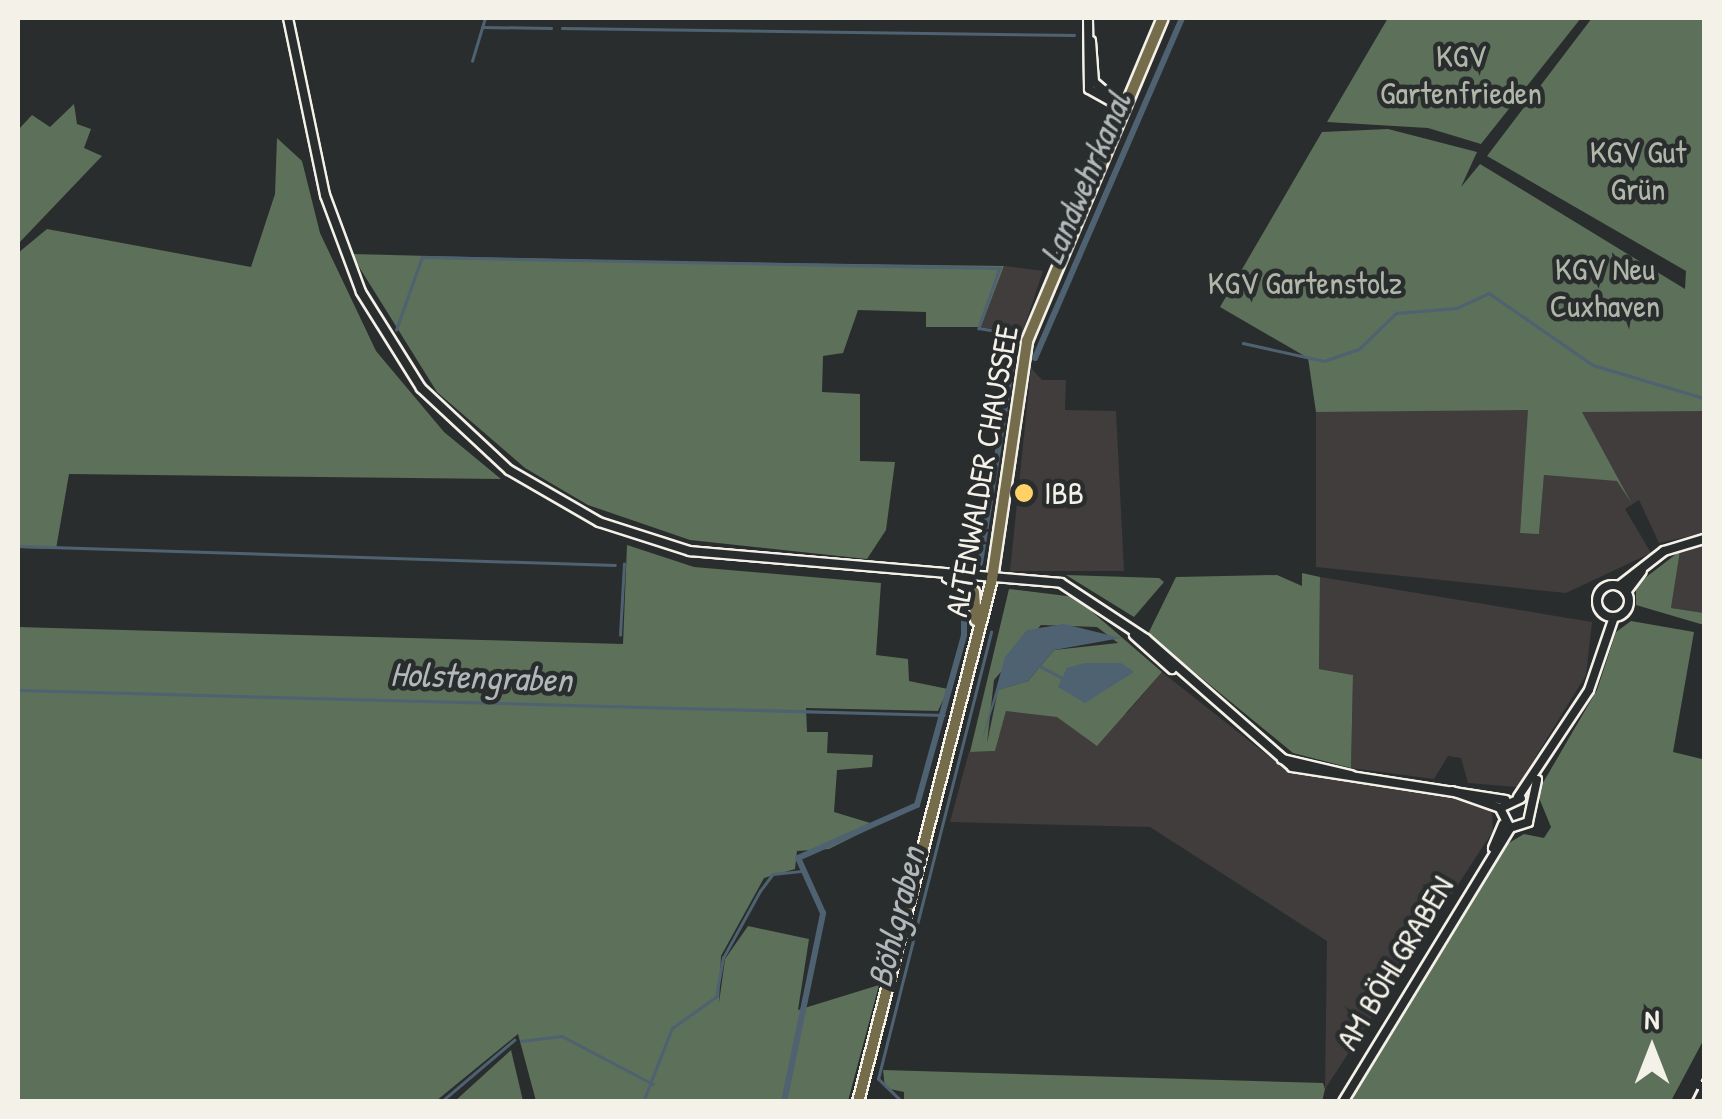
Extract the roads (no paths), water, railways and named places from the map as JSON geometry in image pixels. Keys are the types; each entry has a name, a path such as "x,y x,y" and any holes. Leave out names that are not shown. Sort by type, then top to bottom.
{"main road":[{"name":"ALTENWALDER CHAUSSEE","path":"858,1102 992,579 1027,342 1163,18"},
{"name":"ALTENWALDER CHAUSSEE","path":"973,659 974,592"}],"street":[{"path":"288,18 344,254 393,350 461,430 547,495 639,537 744,559 1061,582 1132,632 1280,759 1355,777 1448,789 1502,804 1518,798 1540,771"},
{"path":"1090,18 1088,89 1123,108"},
{"path":"1605,649 1600,592 1623,590 1655,557 1704,539"},
{"path":"944,576 974,592"},
{"path":"1518,798 1528,804 1540,771 1605,649 1614,617 1628,606 1623,590"},
{"path":"1604,614 1614,617"},
{"path":"1502,804 1506,826"},
{"name":"AM BÖHLGRABEN","path":"1343,1102 1506,826 1528,822 1528,804"}],"water":[{"path":"1064,624 1121,638 1054,650 1028,681 999,690 981,743 1005,657 1027,630"},
{"path":"1085,663 1121,663 1134,672 1085,703 1058,687 1067,668"}],"waterway":[{"path":"472,61 485,18"},
{"name":"Landwehrkanal","path":"1035,358 1182,18"},
{"path":"482,27 551,28"},
{"path":"562,28 1074,35"},
{"path":"396,330 422,257 1000,268 979,328 1017,335 1012,364"},
{"path":"1243,343 1324,361 1359,349 1396,313 1457,308 1489,293 1593,365 1704,398"},
{"name":"Landwehrkanal","path":"980,563 1012,364"},
{"path":"18,546 615,565"},
{"path":"620,635 624,564"},
{"name":"Landwehrkanal","path":"784,1102 823,913 798,858 917,805 964,635 964,594"},
{"name":"Böhlgraben","path":"902,1102 878,1079 991,632"},
{"path":"1038,665 1061,677"},
{"name":"Holstengraben","path":"18,690 944,715"},
{"path":"643,1102 672,1028 716,997 723,958 760,891 773,874 800,871"},
{"path":"521,1041 562,1036 653,1084"},
{"path":"441,1102 514,1040"}],"railway":[{"path":"1691,1102 1704,1076"}],"place":[{"name":"IBB","path":"1024,493"}],"park label":[{"name":"KGV Gartenfrieden","path":"1461,76"},
{"name":"KGV Gut Grün","path":"1638,172"},
{"name":"KGV Gartenstolz","path":"1305,283"},
{"name":"KGV Neu Cuxhaven","path":"1605,288"}]}
